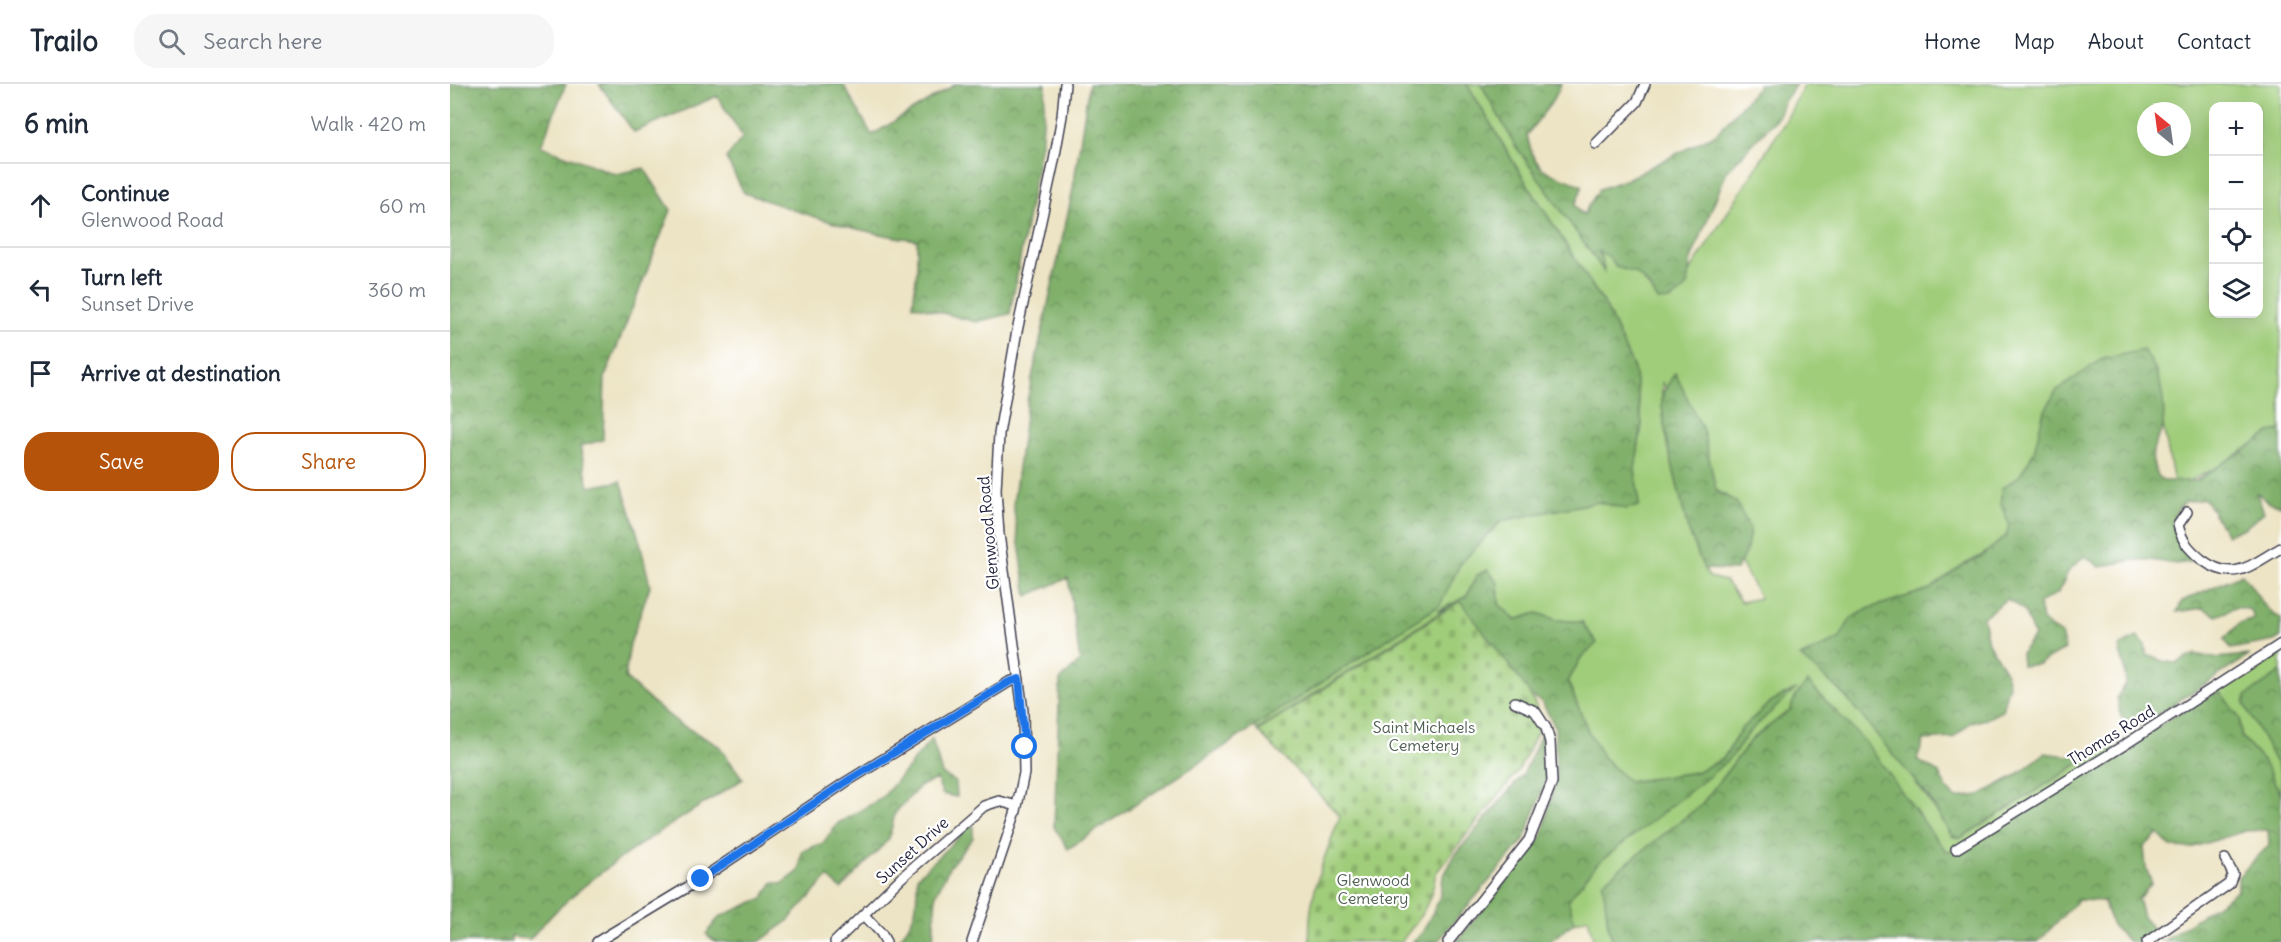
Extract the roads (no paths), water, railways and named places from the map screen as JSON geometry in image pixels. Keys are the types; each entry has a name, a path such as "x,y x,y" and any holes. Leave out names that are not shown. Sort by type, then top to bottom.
{"street":[{"name":"Glenwood Road","path":"972,942 1017,806 1024,773 1025,747 1019,679 999,534 996,490 999,434 1016,336 1054,161 1065,84"},
{"path":"1596,144 1637,102 1645,84"},
{"path":"2187,512 2178,525 2181,538 2187,548 2216,569 2230,573 2239,571 2281,548"},
{"name":"Thomas Road","path":"1956,849 2126,744 2281,644"},
{"path":"597,942 701,879 846,782 1009,682 1019,679"},
{"path":"1448,942 1529,840 1552,782 1550,742 1546,728 1535,711 1515,702"},
{"name":"Sunset Drive","path":"835,942 901,878 984,806 999,801 1017,806"},
{"path":"2147,942 2229,884 2233,874 2225,859"},
{"path":"864,915 881,933 886,942"}],"park label":[{"name":"Saint Michaels Cemetery","path":"1424,736"},
{"name":"Glenwood Cemetery","path":"1373,889"}]}
